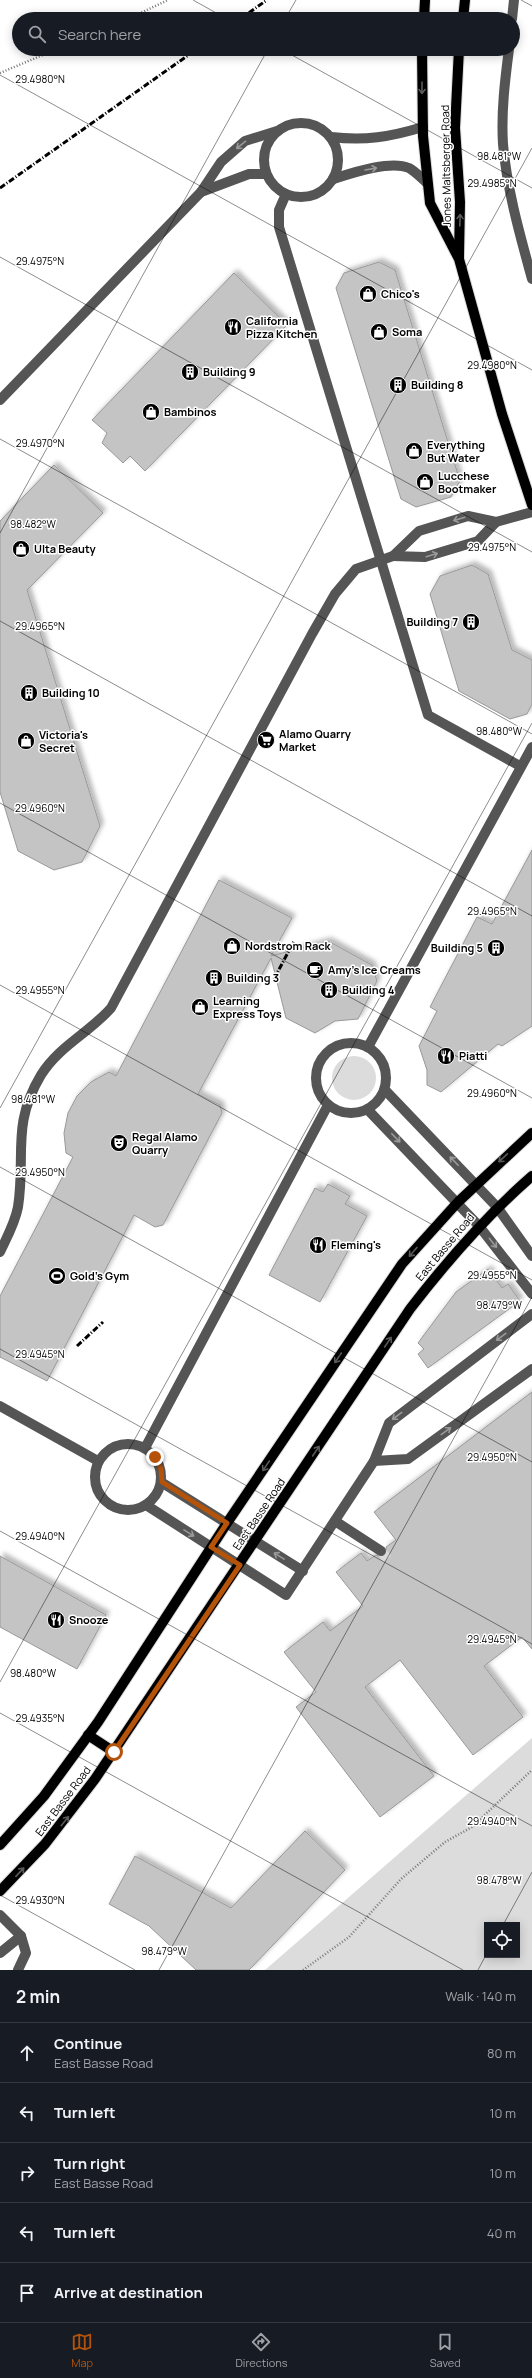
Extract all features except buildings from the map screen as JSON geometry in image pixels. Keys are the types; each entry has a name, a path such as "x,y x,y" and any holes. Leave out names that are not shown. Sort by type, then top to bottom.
{"main road":[{"path":"424,12 425,0"},
{"path":"464,12 465,0"},
{"name":"Jones Maltsberger Road","path":"422,56 423,127 426,182 430,203 458,259 502,414 532,505"},
{"name":"Jones Maltsberger Road","path":"458,259 460,202 455,128 459,56"},
{"name":"East Basse Road","path":"0,1845 44,1796 88,1735 227,1523 402,1264 458,1202 532,1132"},
{"name":"East Basse Road","path":"0,1891 54,1834 114,1752 410,1310 449,1258 497,1207 532,1176"},
{"path":"88,1735 114,1752"}],"lane":[{"path":"513,12 514,0"},
{"path":"508,56 503,101 503,144 513,209 532,279"},
{"path":"0,400 201,192 220,162 245,142 277,131 290,124 305,122 319,127 331,137 337,150 338,165 333,179 326,188 315,195 304,197 286,194 272,184 263,165 264,150 270,138 277,131"},
{"path":"331,137 356,140 390,137 423,127"},
{"path":"333,179 359,171 383,166 409,168 426,182"},
{"path":"201,192 249,174 266,174"},
{"path":"286,194 279,210 279,227 382,560 428,715 520,766"},
{"path":"393,556 419,531 468,516 496,522 532,512"},
{"path":"0,1252 10,1232 18,1208 23,1118 41,1076 60,1051 99,1022 112,1008 312,634 335,594 356,569 393,556 425,557 478,541 496,522"},
{"path":"368,1047 520,766 532,747"},
{"path":"344,1043 356,1043 368,1047 382,1061 387,1080 385,1090 378,1101 368,1110 347,1114 337,1111 328,1105 317,1089 316,1078 318,1066 324,1055 333,1048 344,1043"},
{"path":"385,1090 497,1207 532,1256"},
{"path":"145,1448 328,1105"},
{"path":"368,1110 458,1202 479,1226 532,1294"},
{"path":"146,1506 286,1595 374,1461 389,1423 532,1314"},
{"path":"374,1461 408,1459 532,1369"},
{"path":"0,1406 98,1462"},
{"path":"118,1444 132,1444 145,1448 155,1457 161,1469 162,1482 153,1500 146,1506 134,1510 122,1510 110,1505 101,1497 96,1486 94,1473 98,1462 107,1451 118,1444"},
{"path":"162,1482 303,1571"},
{"path":"335,1521 381,1551"},
{"path":"0,1915 22,1936 26,1953 18,1970"},
{"path":"0,1953 22,1936"}],"path":[{"path":"143,12 168,0"},
{"path":"0,73 40,56"},
{"path":"303,1970 345,1940 401,1879 445,1842 472,1827 532,1770"}],"shaded area":[{"path":"354,1056 366,1060 372,1066 376,1078 372,1090 366,1096 354,1100 342,1096 336,1090 332,1078 336,1066 342,1060"},
{"path":"532,1738 532,1970 265,1970"}],"tunnel":[{"path":"381,1551 389,1561"}],"railway":[{"path":"250,12 267,0"},
{"path":"0,188 187,56"},
{"path":"274,979 294,941"},
{"path":"77,1346 103,1322"}],"place":[{"name":"Chico's","path":"368,294"},
{"name":"California Pizza Kitchen","path":"233,327"},
{"name":"Soma","path":"379,332"},
{"name":"Building 9","path":"190,372"},
{"name":"Building 8","path":"398,385"},
{"name":"Bambinos","path":"151,412"},
{"name":"Everything But Water","path":"414,451"},
{"name":"Lucchese Bootmaker","path":"425,482"},
{"name":"Ulta Beauty","path":"21,549"},
{"name":"Building 7","path":"471,622"},
{"name":"Building 10","path":"29,693"},
{"name":"Alamo Quarry Market","path":"266,740"},
{"name":"Victoria's Secret","path":"26,741"},
{"name":"Nordstrom Rack","path":"232,946"},
{"name":"Building 5","path":"496,948"},
{"name":"Amy's Ice Creams","path":"315,970"},
{"name":"Building 3","path":"214,978"},
{"name":"Building 4","path":"329,990"},
{"name":"Learning Express Toys","path":"200,1007"},
{"name":"Piatti","path":"446,1056"},
{"name":"Regal Alamo Quarry","path":"119,1143"},
{"name":"Fleming's","path":"318,1245"},
{"name":"Gold's Gym","path":"57,1276"},
{"name":"Snooze","path":"56,1620"}],"route":[{"path":"114,1752 240,1565 211,1547 227,1523 162,1482 161,1469 155,1457"}]}
